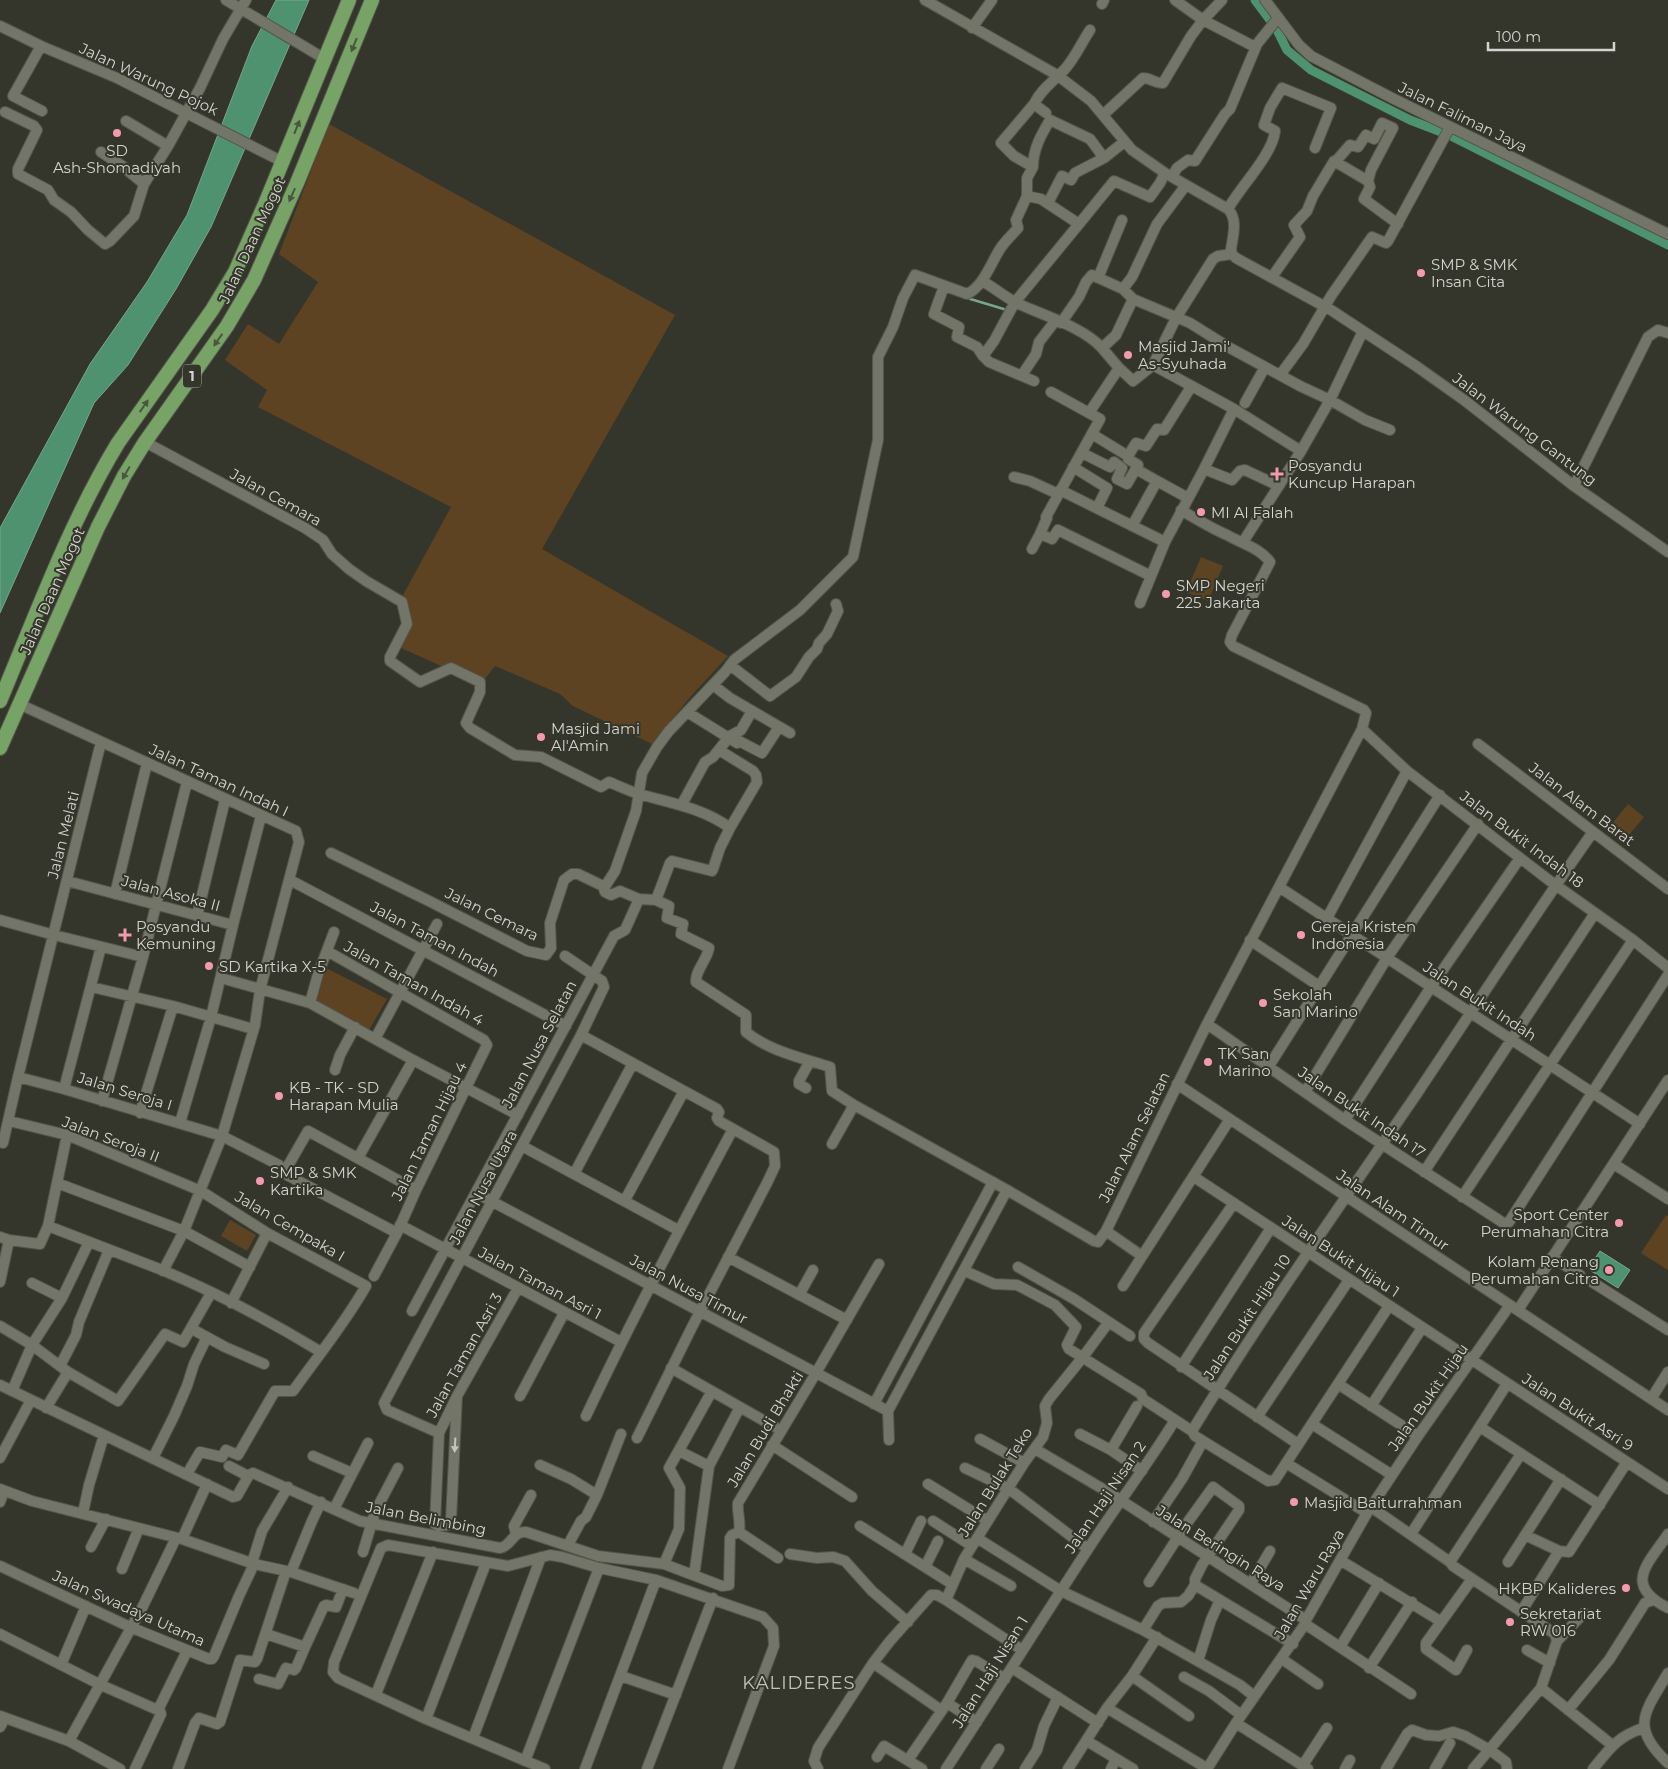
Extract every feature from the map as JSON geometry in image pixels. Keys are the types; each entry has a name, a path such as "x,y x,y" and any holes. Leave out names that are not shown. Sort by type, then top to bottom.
{"highway":[{"name":"Jalan Daan Mogot","path":"0,701 94,485 118,443 212,310 235,272 283,162 320,56 349,0"},
{"name":"Jalan Daan Mogot","path":"0,748 110,501 144,442 227,326 254,280 297,184 372,0"},
{"path":"179,356 178,361 182,369 191,372 196,370"},
{"path":"157,387 161,385 171,386 176,395 174,400"}],"street":[{"path":"226,0 245,5 320,56"},
{"path":"925,0 1057,75 1091,101 1132,150 1168,175 1228,209 1234,218 1232,254 1218,256 1213,259 1176,318 1150,368 1133,380 1119,368 1096,341 1058,322 1015,306 982,281"},
{"path":"972,28 992,0"},
{"path":"1176,0 1203,20 1256,47"},
{"path":"1103,115 1143,78 1163,83 1191,36 1222,0"},
{"name":"Jalan Faliman Jaya","path":"1265,0 1299,45 1311,56 1448,131 1668,234"},
{"path":"41,46 14,96 3,111 36,128 36,132 18,169 18,174 48,190 54,200 76,216 88,230 106,244 134,216 144,184 186,114 223,39 245,5"},
{"path":"983,356 1015,306 1114,181 1150,197 1160,183 1176,168 1188,160 1195,161 1225,114 1230,110 1256,47 1278,18"},
{"name":"Jalan Warung Pojok","path":"0,26 41,46 117,78 283,162"},
{"path":"1033,167 1014,156 1002,143 1038,97 1057,75 1065,70 1090,30"},
{"path":"1228,209 1265,156 1275,136 1275,131 1264,125 1270,108 1282,88 1331,107 1328,119 1315,148"},
{"path":"14,96 42,111"},
{"path":"1034,104 1046,113"},
{"path":"1104,158 1090,139 1050,120 1040,136 1033,155 1033,167 1027,178 1027,196 1016,220 1018,228 1001,248 982,281 969,294 913,279 878,357 878,440 852,557 800,610 734,660 657,747 642,773 636,811 615,871 604,886 605,892 611,895 620,891 638,898 656,900 670,906 667,918 683,924 681,934 709,948 696,982 746,1015 746,1032 754,1038 775,1048 830,1067 832,1091 854,1105 993,1182 1094,1241 1098,1242 1106,1231 1142,1256"},
{"path":"126,121 168,146"},
{"path":"1272,277 1300,237 1294,225 1307,211 1313,196 1335,161 1350,145 1358,147 1366,135 1374,139 1382,123 1393,128 1371,170 1368,181 1370,187 1364,199 1398,224"},
{"path":"1280,375 1303,344 1324,307 1372,237 1388,242 1448,131"},
{"path":"1048,203 1062,176 1071,180 1075,173 1104,158 1124,142"},
{"path":"101,152 144,184"},
{"path":"1335,161 1368,181"},
{"path":"1123,289 1132,277 1157,224 1186,185"},
{"path":"1027,196 1041,199 1079,224"},
{"path":"1098,278 1122,220"},
{"name":"Jalan Warung Gantung","path":"1232,254 1324,307 1416,366 1464,400 1574,486 1668,552"},
{"path":"1022,375 1036,354 1039,342 1079,297 1086,282 1092,275 1123,289 1134,299 1190,323 1204,333 1265,367 1365,420 1390,430"},
{"path":"943,288 934,314 959,327 957,336 977,347 989,362 1034,381"},
{"path":"1102,348 1116,335 1134,299"},
{"path":"1574,486 1648,337 1658,330 1668,333"},
{"path":"1242,542 1301,452 1330,400 1363,331"},
{"path":"1245,402 1265,367"},
{"path":"1089,412 1119,368"},
{"path":"1150,368 1234,409 1301,452"},
{"path":"1128,456 1136,442 1146,446 1157,429 1164,430 1191,387"},
{"path":"1032,549 1059,492 1100,419 1052,392"},
{"path":"1140,603 1165,542 1234,409"},
{"path":"1082,453 1110,467 1114,462 1122,468 1117,479 1127,484 1136,469 1138,464 1128,459 1128,456 1092,434"},
{"name":"Jalan Cemara","path":"144,442 304,528 323,540 332,554 349,569 402,602 407,624 389,660 420,682 451,668 480,682 480,692 466,723 470,728 516,755 540,758 597,786 601,787 609,782 640,794"},
{"path":"1074,467 1107,488 1097,508"},
{"path":"1136,469 1188,498"},
{"path":"1204,469 1232,480 1240,471 1245,470 1279,486"},
{"path":"1014,477 1030,481 1097,508 1165,542"},
{"path":"1132,526 1157,481"},
{"path":"1182,510 1260,552 1270,562 1232,635 1230,642 1233,646 1364,710 1366,718 1362,729"},
{"path":"1040,534 1052,539 1058,530 1151,576"},
{"path":"730,665 770,696 795,678 809,656 817,649 838,611 836,604"},
{"path":"713,685 790,733"},
{"name":"Jalan Taman Indah I","path":"19,704 296,831 298,834 299,842 260,990 253,1029 222,1136 184,1231 163,1271"},
{"path":"682,804 705,762 713,757 729,738 741,730 752,711"},
{"path":"687,712 729,738 762,753 779,727"},
{"name":"Jalan Bukit Indah 18","path":"1362,729 1407,771 1668,968"},
{"name":"Jalan Alam Selatan","path":"1106,1231 1207,1024 1362,729"},
{"name":"Jalan Melati","path":"3,1143 101,742"},
{"name":"Jalan Alam Barat","path":"1478,744 1668,889"},
{"path":"656,900 672,861 712,871 720,848 730,828 756,785 756,775 749,768 719,750"},
{"path":"115,894 147,764"},
{"path":"1327,918 1407,771"},
{"path":"102,1100 157,906 187,782"},
{"path":"640,794 675,804 682,804 730,828"},
{"path":"1269,1066 1440,795"},
{"path":"197,916 225,800"},
{"path":"233,925 261,816"},
{"path":"1305,1092 1388,958 1478,824"},
{"name":"Jalan Bukit Hijau 10","path":"1192,1431 1308,1252 1593,832"},
{"name":"Jalan Cemara","path":"331,853 527,951 546,955 551,948 550,923 564,880 572,874 578,874 604,886"},
{"path":"1345,1120 1431,987 1520,858"},
{"name":"Jalan Taman Indah","path":"290,880 566,1026"},
{"name":"Jalan Asoka II","path":"67,881 233,925 211,1017 180,1123"},
{"name":"Jalan Bukit Indah","path":"1279,886 1640,1124"},
{"path":"593,974 614,936 625,930 638,898"},
{"path":"1424,1172 1595,913"},
{"path":"0,920 143,957"},
{"path":"375,1039 438,924"},
{"path":"310,1003 334,932"},
{"path":"1250,940 1319,986"},
{"path":"1462,1197 1633,940"},
{"path":"64,1089 101,947"},
{"name":"Jalan Taman Indah 4","path":"326,952 486,1042"},
{"name":"Jalan Nusa Selatan","path":"564,956 593,974 604,984"},
{"name":"Jalan Nusa Selatan","path":"412,1311 593,974"},
{"path":"1592,1093 1668,975"},
{"path":"228,980 310,1003 518,1115"},
{"name":"Jalan Nusa Utara","path":"384,1403 581,1035 604,984"},
{"path":"91,987 173,1006 253,1029"},
{"path":"140,1113 173,1006"},
{"name":"Jalan Bukit Indah 17","path":"1207,1024 1345,1120 1505,1224 1509,1222 1592,1093"},
{"path":"335,1070 340,1055 355,1027"},
{"path":"581,1035 717,1109 719,1121 774,1152 775,1166 670,1368 637,1438"},
{"name":"Jalan Taman Hijau 4","path":"374,1276 399,1229 465,1087 486,1048 486,1042"},
{"path":"413,1060 358,1158 416,1190"},
{"path":"806,1088 798,1082 810,1061"},
{"path":"574,1174 633,1064"},
{"name":"Jalan Seroja I","path":"18,1077 222,1136 279,1165"},
{"name":"Jalan Bukit Hijau","path":"1369,1510 1471,1360 1514,1308 1552,1257 1668,1080"},
{"name":"Jalan Alam Timur","path":"1177,1084 1668,1410"},
{"path":"625,1200 684,1091"},
{"path":"832,1144 854,1105"},
{"path":"1123,1286 1230,1119"},
{"name":"Jalan Seroja II","path":"9,1121 67,1135 201,1191"},
{"path":"586,1416 678,1230 733,1129"},
{"name":"Jalan Taman Asri 1","path":"358,1158 308,1131 285,1171 286,1174 462,1258 621,1342"},
{"path":"0,1282 5,1239 40,1244 48,1226 67,1135"},
{"path":"522,1146 678,1230"},
{"path":"1614,1164 1668,1199"},
{"name":"Jalan Bukit Hijau 1","path":"1194,1177 1471,1360"},
{"path":"874,1404 993,1182"},
{"path":"56,1183 184,1231 250,1267"},
{"path":"889,1440 888,1411 1007,1190"},
{"name":"Jalan Cempaka I","path":"201,1191 268,1233 366,1286 341,1326 321,1352"},
{"name":"Jalan Nusa Timur","path":"476,1192 888,1411"},
{"path":"1234,1204 1144,1333 1144,1339 1181,1367 1298,1444"},
{"path":"48,1226 163,1271 211,1293 291,1334 321,1352 293,1391 275,1391 238,1455 226,1450 222,1457 200,1452 187,1474"},
{"path":"1181,1367 1271,1228"},
{"path":"231,1303 268,1233"},
{"path":"12,1391 32,1345 62,1298 89,1242"},
{"path":"46,1408 64,1369 79,1322 110,1250"},
{"path":"728,1257 847,1320"},
{"path":"1552,1257 1580,1275"},
{"name":"Jalan Budi Bhakti","path":"740,1532 738,1503 879,1264"},
{"path":"1018,1267 1074,1299 1130,1336"},
{"path":"799,1295 813,1270"},
{"path":"965,1271 994,1284 1016,1285 1055,1305 1076,1326 1067,1345 1069,1349 1141,1394 1140,1402 1111,1450"},
{"path":"1257,1418 1349,1280"},
{"path":"1592,1282 1668,1330"},
{"path":"32,1283 62,1298"},
{"name":"Jalan Taman Asri 3","path":"384,1403 387,1410 439,1433 457,1396 518,1288"},
{"path":"0,1326 32,1345 64,1369 119,1401 165,1334 183,1342 211,1293"},
{"path":"1140,1402 1192,1431 1195,1436 1268,1482 1275,1480 1389,1306"},
{"path":"520,1396 564,1313"},
{"name":"Jalan Bulak Teko","path":"946,1600 964,1560 1024,1463 1043,1437 1047,1423 1045,1406 1049,1399 1108,1323"},
{"path":"1371,1406 1422,1328"},
{"path":"192,1329 207,1338 264,1364"},
{"path":"915,1330 929,1337"},
{"path":"153,1458 174,1416 194,1364 207,1338"},
{"name":"Jalan Bukit Asri 9","path":"1471,1360 1668,1489"},
{"path":"670,1368 775,1427"},
{"path":"1651,1399 1668,1372"},
{"path":"1338,1384 1418,1436"},
{"path":"1411,1534 1507,1384"},
{"path":"0,1385 235,1497 248,1476 229,1466"},
{"path":"664,1564 678,1529 680,1488 669,1468 712,1391"},
{"path":"439,1433 435,1524 438,1526 448,1526 451,1520 457,1396"},
{"path":"0,1458 31,1400"},
{"path":"695,1569 709,1466 740,1407"},
{"name":"Jalan Haji Nisan 2","path":"1060,1591 1142,1471 1174,1420"},
{"path":"1312,1424 1392,1475"},
{"path":"1480,1427 1600,1505"},
{"path":"568,1546 597,1495 621,1434"},
{"path":"1080,1434 1111,1450 1142,1471"},
{"path":"83,1513 104,1435"},
{"path":"980,1439 1024,1463"},
{"path":"1153,1522 1182,1479 1203,1441"},
{"path":"334,1509 368,1443"},
{"path":"772,1445 852,1496"},
{"name":"Jalan Beringin Raya","path":"1035,1449 1108,1492 1251,1583 1369,1668 1410,1694"},
{"path":"678,1451 709,1466"},
{"path":"1450,1562 1521,1454"},
{"path":"313,1456 352,1473"},
{"path":"1525,1535 1559,1551 1569,1552 1626,1462"},
{"path":"1286,1463 1411,1534 1453,1566 1555,1634 1557,1641"},
{"path":"540,1465 571,1479 597,1495"},
{"path":"363,1552 375,1512 398,1468"},
{"path":"965,1468 1009,1489 1088,1549"},
{"name":"Jalan Belimbing","path":"248,1476 250,1473 253,1473 288,1487 360,1521 500,1548 507,1545 516,1534"},
{"path":"1508,1562 1561,1479"},
{"path":"69,1741 101,1685 207,1484"},
{"path":"928,1484 988,1521"},
{"path":"253,1563 262,1531 288,1487"},
{"path":"1144,1630 1158,1606 1164,1603 1181,1602 1188,1596 1195,1585 1195,1579 1239,1510 1239,1506 1213,1487 1149,1582"},
{"path":"0,1502 2,1490 32,1501 179,1539 253,1563 288,1571 354,1593"},
{"path":"531,1494 514,1526 516,1534 526,1532 598,1556 664,1564 722,1586 729,1585 730,1538 732,1535 740,1532 778,1558"},
{"path":"178,1769 199,1718 217,1724 220,1722 240,1660 256,1661 288,1571 321,1502"},
{"name":"Jalan Waru Raya","path":"1208,1769 1238,1719 1293,1644 1369,1510"},
{"path":"91,1547 106,1519"},
{"path":"905,1554 921,1521"},
{"path":"934,1521 975,1542 1060,1591 1157,1637 1240,1685 1254,1696"},
{"path":"860,1526 952,1584"},
{"path":"122,1569 139,1528"},
{"path":"1668,1534 1645,1569 1642,1578 1644,1590 1652,1600 1668,1608"},
{"path":"925,1567 938,1541"},
{"path":"545,1769 426,1719 376,1694 338,1678 332,1672 334,1662 381,1548 388,1545 508,1566 550,1555 562,1557 599,1568 656,1580 713,1598 763,1617 773,1628 774,1646 728,1769"},
{"path":"1251,1583 1270,1551"},
{"path":"1521,1612 1559,1551"},
{"path":"376,1694 433,1552"},
{"path":"790,1554 817,1558 833,1557 845,1561 872,1591 908,1622"},
{"path":"473,1738 541,1558"},
{"path":"964,1560 1011,1586"},
{"path":"1340,1560 1412,1602 1440,1621"},
{"name":"Jalan Swadaya Utama","path":"0,1566 130,1627 187,1651 212,1659 253,1563"},
{"path":"426,1719 486,1563"},
{"path":"525,1760 599,1568"},
{"path":"1467,1650 1456,1670 1426,1649 1426,1643 1472,1579"},
{"path":"585,1769 656,1580"},
{"path":"1340,1647 1380,1583"},
{"path":"1195,1585 1293,1644"},
{"path":"259,1679 278,1684 286,1668 294,1670 296,1668 324,1606 336,1607 343,1589"},
{"name":"Jalan Haji Nisan 1","path":"946,1769 1060,1591"},
{"path":"818,1769 814,1761 818,1748 873,1663 931,1595 937,1595 946,1600 1022,1650"},
{"path":"647,1769 713,1598"},
{"path":"1198,1660 1211,1620 1220,1600"},
{"path":"1568,1710 1609,1660 1645,1603 1652,1600"},
{"path":"1369,1668 1412,1602"},
{"path":"61,1665 86,1606"},
{"path":"1473,1769 1541,1688 1557,1641 1584,1613"},
{"path":"0,1634 101,1685 158,1710 162,1714 135,1769"},
{"path":"266,1634 305,1647"},
{"path":"1068,1769 1107,1708 1132,1676 1157,1637"},
{"path":"1527,1650 1550,1663"},
{"path":"158,1710 187,1651"},
{"path":"1282,1659 1318,1684"},
{"path":"908,1760 972,1660 1005,1679"},
{"path":"873,1663 944,1706 977,1722"},
{"path":"1012,1668 1098,1724"},
{"path":"1668,1673 1650,1704 1643,1728 1648,1741 1668,1763"},
{"path":"621,1676 676,1695"},
{"path":"1132,1676 1189,1716"},
{"path":"1184,1677 1209,1691 1238,1719 1306,1767 1327,1728"},
{"path":"1541,1688 1612,1745"},
{"path":"1024,1769 1037,1750 1044,1726 1058,1697"},
{"path":"1107,1708 1208,1769"},
{"path":"2,1721 69,1741 120,1769"},
{"path":"1593,1769 1612,1745 1626,1734 1643,1728"},
{"path":"1386,1769 1407,1734 1412,1730 1426,1735 1439,1736 1454,1732 1465,1736 1490,1750 1506,1762 1508,1769"},
{"path":"1087,1741 1133,1769"},
{"path":"1435,1769 1450,1743"},
{"path":"877,1757 884,1746 922,1769"},
{"path":"986,1769 998,1749"},
{"path":"1111,1769 1116,1759"}],"shaded area":[{"path":"276,0 309,0 211,227 176,289 128,365 94,403 0,613 0,528 90,364 147,282 187,215 252,46"},
{"path":"329,124 675,315 542,549 728,656 691,696 652,744 573,706 560,694 495,666 481,684 399,647 410,622 402,597 451,507 258,407 267,390 225,360 248,324 279,344 318,282 279,254"},
{"path":"1201,557 1223,566 1208,601 1186,592"},
{"path":"1628,804 1644,817 1623,842 1607,830"},
{"path":"326,968 387,999 369,1030 316,1002"},
{"path":"1666,1215 1668,1216 1668,1270 1641,1253"},
{"path":"230,1220 256,1235 247,1251 221,1236"},
{"name":"Kolam Renang Perumahan Citra","path":"1600,1251 1630,1270 1618,1288 1588,1269"}],"waterway":[{"path":"1255,0 1276,28 1287,50 1311,70 1410,120 1449,135 1668,245"},
{"path":"967,298 1007,310"}],"place":[{"name":"SD Ash-Shomadiyah","path":"117,133"},
{"name":"SMP & SMK Insan Cita","path":"1421,273"},
{"name":"Masjid Jami' As-Syuhada","path":"1128,355"},
{"name":"Posyandu Kuncup Harapan","path":"1277,474"},
{"name":"MI Al Falah","path":"1201,512"},
{"name":"SMP Negeri 225 Jakarta","path":"1166,594"},
{"name":"Masjid Jami Al'Amin","path":"541,737"},
{"name":"Posyandu Kemuning","path":"125,935"},
{"name":"Gereja Kristen Indonesia","path":"1301,935"},
{"name":"SD Kartika X-5","path":"209,966"},
{"name":"Sekolah San Marino","path":"1263,1003"},
{"name":"TK San Marino","path":"1208,1062"},
{"name":"KB - TK - SD Harapan Mulia","path":"279,1096"},
{"name":"SMP & SMK Kartika","path":"260,1181"},
{"name":"Sport Center Perumahan Citra","path":"1619,1223"},
{"name":"Kolam Renang Perumahan Citra","path":"1609,1270"},
{"name":"Masjid Baiturrahman","path":"1294,1502"},
{"name":"HKBP Kalideres","path":"1626,1588"},
{"name":"Sekretariat RW 016","path":"1510,1622"}],"district":[{"name":"KALIDERES","path":"799,1683"}]}
